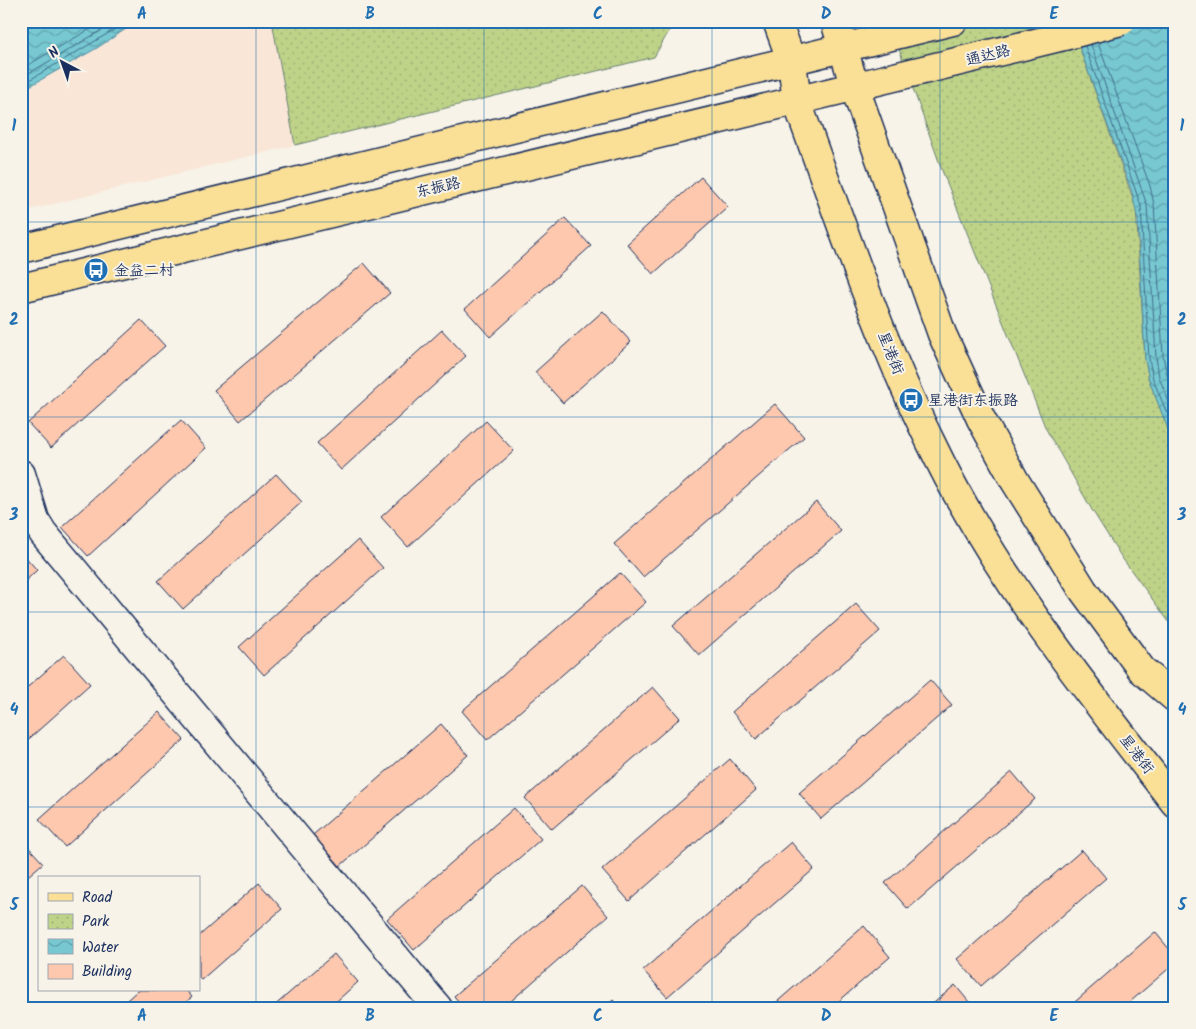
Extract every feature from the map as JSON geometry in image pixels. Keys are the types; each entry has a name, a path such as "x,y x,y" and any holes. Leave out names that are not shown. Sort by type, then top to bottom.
{"main road":[{"name":"星港街","path":"777,21 792,62 797,102 889,352 931,444 966,509 1044,632 1175,803"},
{"path":"835,21 855,88 942,334 981,419 1015,481 1083,590 1175,714"},
{"path":"21,249 792,62 844,47 953,21"},
{"name":"通达路","path":"855,88 1121,21"},
{"name":"东振路","path":"21,288 385,199 855,88"},
{"path":"1142,670 1175,698"},
{"name":"星港街","path":"1099,706 1175,774"}],"street":[{"path":"21,474 35,520 43,533 438,1008"}],"shaded area":[{"path":"138,21 272,21 295,145 21,212 21,91 97,48"}],"green space":[{"path":"272,21 675,21 654,57 295,145"},
{"path":"889,21 1070,21 1136,207 1145,359 1149,380 1175,447 1175,630 1122,558 1046,429 943,173"}],"water":[{"path":"21,21 138,21 97,48 21,91"},
{"path":"1070,21 1175,21 1175,447 1149,380 1145,359 1138,221 1132,192"}],"building":[{"path":"701,177 728,207 653,274 627,244"},
{"path":"565,218 591,246 490,337 465,309"},
{"path":"364,263 390,293 240,421 214,390"},
{"path":"603,311 631,342 563,403 535,372"},
{"path":"141,320 165,346 51,448 28,423"},
{"path":"442,330 466,356 341,470 317,443"},
{"path":"775,404 804,437 643,577 614,544"},
{"path":"181,420 206,448 88,556 62,527"},
{"path":"486,421 514,451 408,547 381,517"},
{"path":"276,474 302,502 183,609 158,581"},
{"path":"816,502 841,531 699,655 673,626"},
{"path":"358,540 383,568 264,675 239,647"},
{"path":"21,552 37,570 21,585"},
{"path":"620,573 646,602 487,740 462,711"},
{"path":"856,604 880,631 756,739 732,712"},
{"path":"64,655 90,684 21,746 21,693"},
{"path":"930,680 952,705 821,819 799,793"},
{"path":"653,687 680,718 552,829 525,798"},
{"path":"159,712 184,740 65,847 39,819"},
{"path":"441,724 468,755 340,866 313,835"},
{"path":"730,759 756,790 629,901 602,870"},
{"path":"1012,772 1035,799 908,909 885,883"},
{"path":"514,808 541,839 414,950 387,919"},
{"path":"21,839 43,863 21,882"},
{"path":"791,842 814,869 667,997 643,970"},
{"path":"1082,850 1106,878 981,986 957,959"},
{"path":"259,883 282,909 201,980 200,935"},
{"path":"582,886 608,916 503,1008 464,1008 454,996"},
{"path":"864,926 890,957 831,1008 770,1008"},
{"path":"1155,932 1175,956 1175,963 1123,1008 1068,1008"},
{"path":"334,954 358,982 329,1008 272,1008"},
{"path":"955,985 974,1008 928,1008"},
{"path":"136,992 188,992 192,997 179,1008 118,1008"},
{"path":"613,1000 620,1008 604,1008"}],"place":[{"name":"金益二村","path":"96,270"},
{"name":"星港街东振路","path":"911,400"}]}
